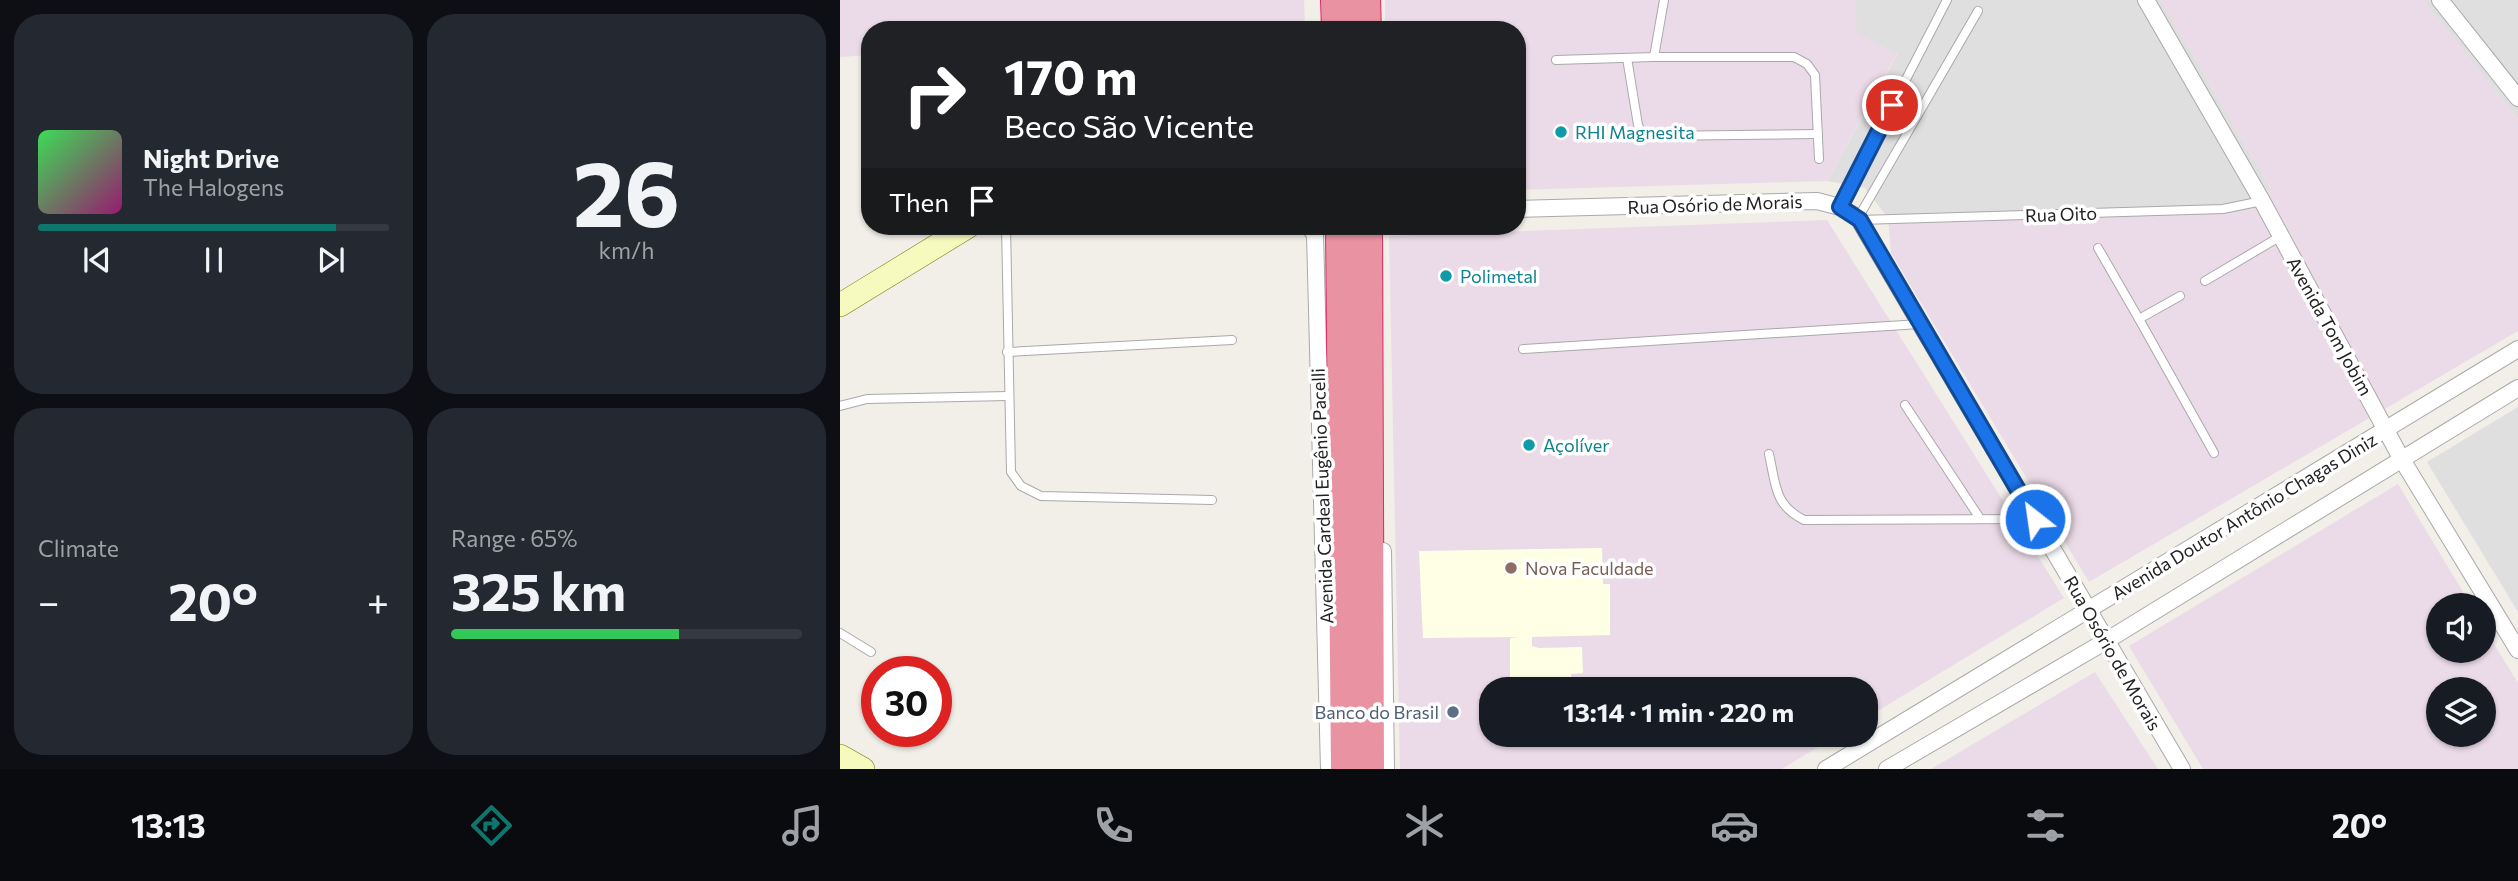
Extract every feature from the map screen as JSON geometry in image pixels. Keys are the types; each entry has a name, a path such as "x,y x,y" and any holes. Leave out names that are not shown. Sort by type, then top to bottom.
{"highway":[{"path":"1336,0 1337,21"},
{"path":"1365,0 1366,21"},
{"name":"Avenida Cardeal Eugênio Pacelli","path":"1341,235 1346,769"},
{"path":"1367,235 1369,769"}],"street":[{"name":"Avenida Tom Jobim","path":"2146,0 2262,201 2402,458 2518,650"},
{"path":"2440,0 2518,98"},
{"name":"Rua Osório de Morais","path":"1526,209 1817,201 1840,207 1859,219 2182,769"},
{"path":"840,305 954,235"},
{"name":"Avenida Cardeal Eugênio Pacelli","path":"1315,235 1329,769"},
{"path":"1382,235 1386,769"},
{"name":"Avenida Doutor Antônio Chagas Diniz","path":"1826,769 2518,349"},
{"name":"Avenida Doutor Antônio Chagas Diniz","path":"1887,769 2106,641 2518,388"},
{"path":"840,756 863,769"}],"lane":[{"path":"1654,57 1664,0"},
{"path":"1840,207 1947,0"},
{"path":"1859,219 1978,11"},
{"path":"1556,60 1794,57 1807,64 1815,75 1819,159"},
{"path":"1627,58 1637,125 1641,132 1650,136 1818,134"},
{"name":"Rua Oito","path":"1859,219 2223,209 2262,201"},
{"path":"1006,235 1010,472 1021,486 1041,496 1212,500"},
{"path":"2205,281 2281,236"},
{"path":"2098,248 2214,453"},
{"path":"2139,319 2180,296"},
{"path":"1523,349 1920,324"},
{"path":"1007,352 1232,340"},
{"path":"840,407 867,399 1007,396"},
{"path":"1905,405 1979,517"},
{"path":"1769,454 1780,502 1789,513 1804,520 1979,517 2035,519"},
{"path":"840,633 871,652"}],"shaded area":[{"path":"840,0 1304,0 1305,21 861,21 861,56 840,57"},
{"path":"1385,0 1855,0 1857,33 1897,54 1827,181 1526,190 1526,21 1385,21"},
{"path":"1855,0 2161,0 2271,189 2238,213 1888,218 1865,188 1827,181 1897,55 1856,33"},
{"path":"2161,0 2423,0 2518,119 2518,331 2089,582 1891,253 1888,218 2238,213 2271,189"},
{"path":"2423,0 2518,0 2518,119 2481,73"},
{"path":"1827,220 2064,598 1878,711 1878,677 1479,677 1479,747 1818,747 1782,769 1400,769 1389,236 1526,235 1526,231"},
{"path":"2518,407 2518,612 2427,462"},
{"path":"2398,484 2464,593 2426,593 2426,663 2496,663 2496,647 2518,683 2518,769 2203,769 2129,646"},
{"path":"1602,548 1603,584 1610,584 1610,635 1532,637 1532,646 1539,648 1582,647 1583,673 1571,674 1571,677 1510,677 1510,638 1519,637 1423,638 1419,551"},
{"path":"2095,672 2158,769 1931,769"}],"place":[{"name":"RHI Magnesita","path":"1561,132"},
{"name":"Polimetal","path":"1446,276"},
{"name":"Açolíver","path":"1529,445"},
{"name":"Nova Faculdade","path":"1511,568"},
{"name":"Banco do Brasil","path":"1453,712"}],"route":[{"path":"1892,105 1840,207 1860,220 2035,519"}]}
